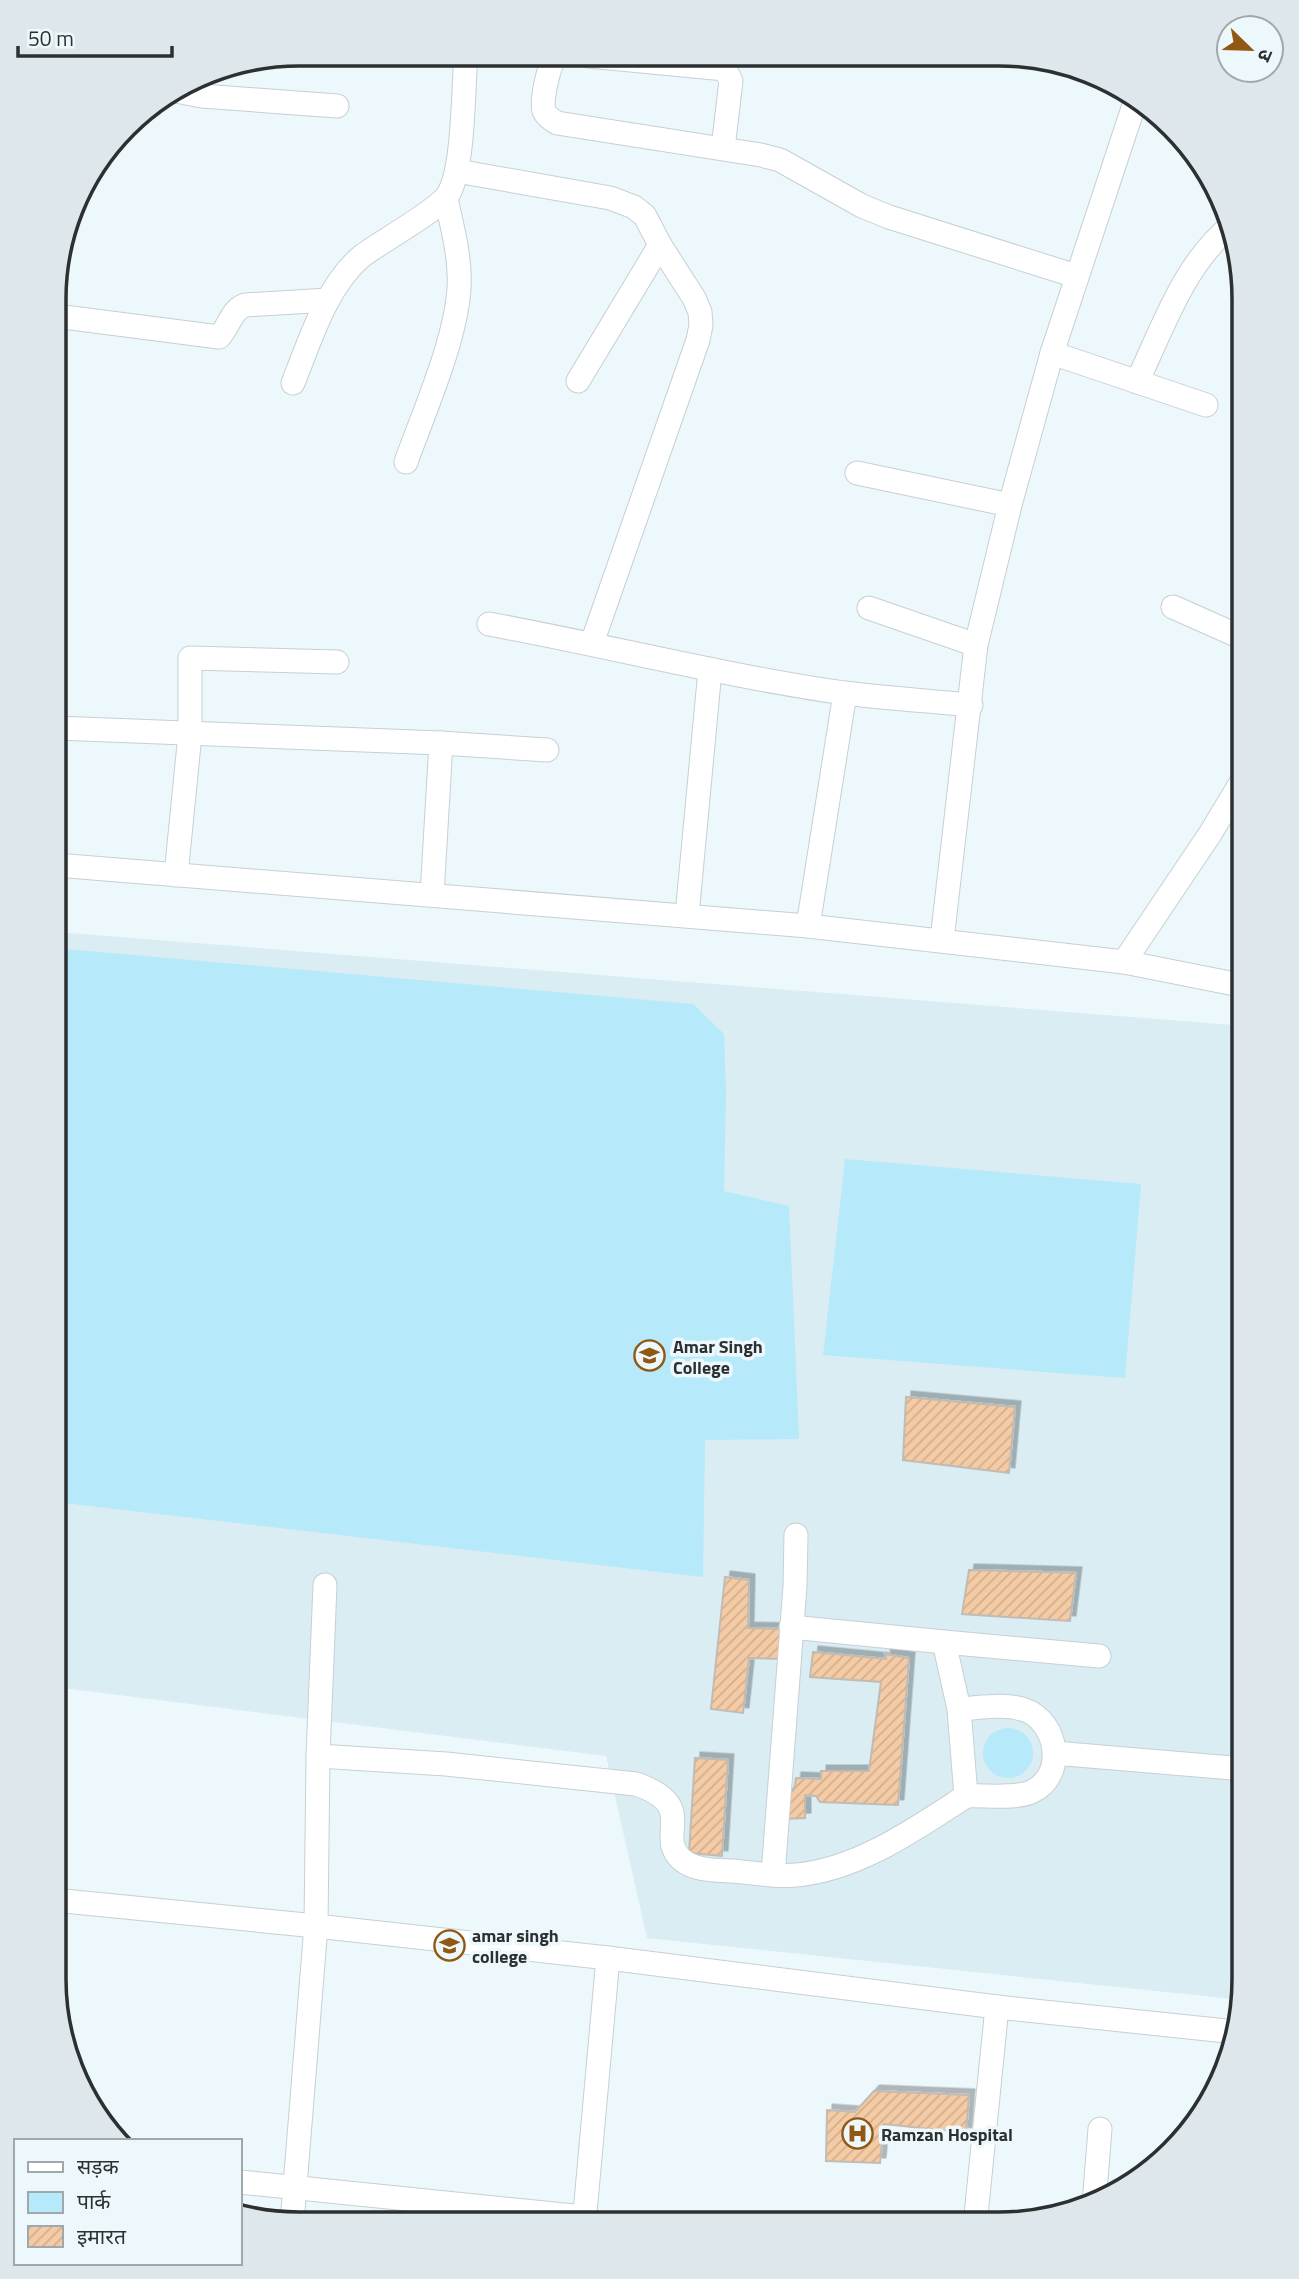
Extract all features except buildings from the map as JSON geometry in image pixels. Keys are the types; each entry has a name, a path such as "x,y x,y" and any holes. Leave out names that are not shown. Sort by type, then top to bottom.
{"street":[{"path":"406,462 456,313 458,263 446,198 457,171 465,66"},
{"path":"550,66 544,111 549,118 557,122 723,148 780,160 862,206 889,217 1076,276"},
{"path":"694,66 725,69 731,81 723,148"},
{"path":"191,94 337,106"},
{"path":"942,940 976,645 1010,505 1052,353 1133,109"},
{"path":"457,171 623,201 645,216 700,312 701,325 592,643"},
{"path":"293,383 328,300 360,258 446,198"},
{"path":"1137,382 1196,261 1222,233"},
{"path":"578,381 660,245"},
{"path":"66,317 219,337 238,307 245,304 328,300"},
{"path":"1052,353 1206,405"},
{"path":"856,473 1010,505"},
{"path":"1173,607 1232,633"},
{"path":"869,608 976,645"},
{"path":"489,624 592,643 710,670 845,693 971,705"},
{"path":"176,875 190,734 190,658 337,662"},
{"path":"687,915 710,670"},
{"path":"808,926 845,693"},
{"path":"66,728 441,743 547,750"},
{"path":"432,895 441,743"},
{"path":"1124,962 1232,798"},
{"path":"66,866 808,926 1124,962 1232,983"},
{"path":"773,1875 795,1586 796,1535"},
{"path":"293,2212 316,1926 318,1756 325,1585"},
{"path":"791,1627 1099,1656"},
{"path":"944,1642 959,1709 966,1796"},
{"path":"318,1756 446,1765 636,1784 666,1799 671,1809 674,1843 678,1856 685,1862 706,1869 796,1875 828,1869 908,1834 966,1796 1023,1795 1042,1786 1055,1753 1049,1730 1042,1720 1008,1707 959,1709"},
{"path":"1055,1753 1232,1768"},
{"path":"66,1901 608,1958 997,2007 1226,2031"},
{"path":"585,2212 608,1958"},
{"path":"976,2212 997,2007"},
{"path":"1095,2191 1100,2129"},
{"path":"242,2182 512,2212"}],"shaded area":[{"name":"Amar Singh College","path":"66,933 1232,1025 1231,1999 647,1938 606,1756 66,1688"}],"green space":[{"path":"66,949 693,1004 724,1034 724,1191 789,1206 799,1439 705,1440 703,1577 66,1503"},
{"path":"845,1159 1141,1184 1125,1378 823,1355"},
{"path":"1008,1728 1026,1735 1033,1753 1026,1771 1008,1778 990,1771 983,1753 990,1735"}],"place":[{"name":"Amar Singh College","path":"650,1356"},
{"name":"amar singh college","path":"449,1945"},
{"name":"Ramzan Hospital","path":"858,2134"}]}
